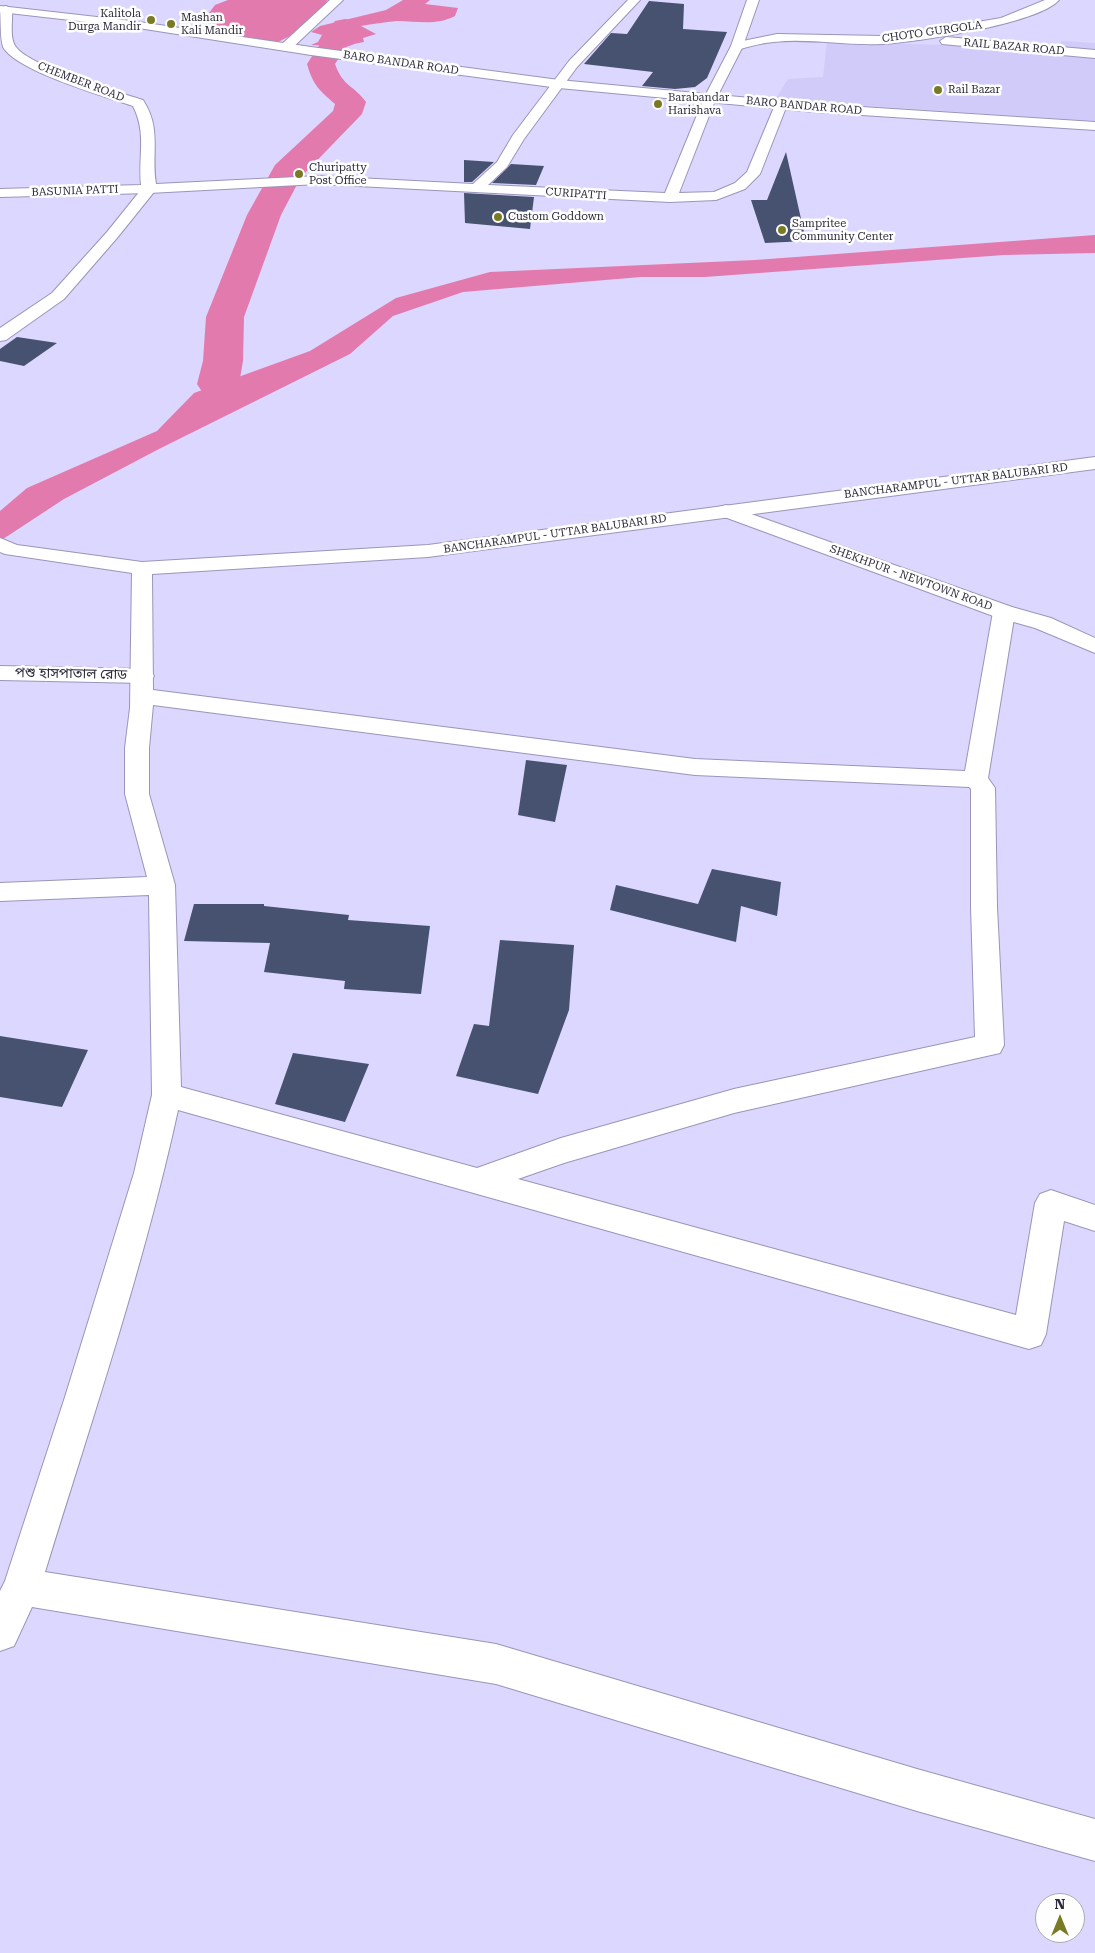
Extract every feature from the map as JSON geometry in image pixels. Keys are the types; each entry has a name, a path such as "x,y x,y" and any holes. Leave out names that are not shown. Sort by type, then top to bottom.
{"street":[{"path":"286,47 337,0"},
{"path":"478,188 502,164 518,138 573,64 634,0"},
{"path":"670,198 710,98 737,46 753,0"},
{"name":"CHOTO GURGOLA","path":"737,46 777,38 882,40 949,32 1004,21 1044,6 1053,0"},
{"name":"BARO BANDAR ROAD","path":"3,9 132,24 320,52 559,84 932,117 1095,126"},
{"name":"CHEMBER ROAD","path":"3,9 11,58 138,103 146,119 149,135 146,165 149,189"},
{"name":"RAIL BAZAR ROAD","path":"902,37 1095,54"},
{"name":"CURIPATTI","path":"255,182 318,180 670,198 716,196 740,186 753,174 781,105"},
{"name":"BASUNIA PATTI","path":"0,193 149,189 255,182"},
{"path":"0,336 58,296 112,235 149,189"},
{"name":"BANCHARAMPUL - UTTAR BALUBARI RD","path":"6,547 142,568 428,552 1095,463"},
{"name":"SHEKHPUR - NEWTOWN ROAD","path":"726,511 1004,612 1043,623 1095,646"},
{"path":"0,1632 22,1587 82,1396 150,1172 167,1095 162,885 137,794 137,748 142,686 142,568"},
{"path":"476,1181 561,1151 734,1100 990,1045 984,907 983,788 976,779 1004,612"},
{"name":"পশু হাসপাতাল রোড","path":"0,673 142,686 695,767 976,779"},
{"path":"0,892 162,885"},
{"path":"167,1095 1029,1334 1051,1203 1095,1218"},
{"path":"22,1587 496,1664 917,1790 1095,1840"}],"shaded area":[{"path":"228,0 328,0 326,2 330,3 294,34 276,43 215,34 209,29 214,19 209,13 215,5"},
{"path":"403,0 430,0 425,4 458,8 455,16 441,21 397,21 361,26 376,34 363,38 364,42 343,48 332,49 328,48 330,46 311,45 318,42 322,35 311,32 320,26 386,10"},
{"name":"Rail Bazar","path":"827,41 1059,51 1061,41 1095,43 1095,121 775,100 788,79 823,77"},
{"path":"1095,235 1095,253 1004,255 705,277 641,277 463,292 393,316 350,354 159,449 64,499 0,541 0,511 27,488 157,431 194,393 310,351 396,298 490,272 755,260"}],"building":[{"path":"649,1 684,4 683,29 727,32 707,78 695,87 675,89 642,86 653,72 584,64 611,33 627,34"},
{"name":"Sampritee Community Center","path":"786,152 806,241 765,243 751,200 767,200"},
{"path":"464,160 494,162 472,182 464,182"},
{"path":"511,164 544,166 536,185 492,183"},
{"name":"Custom Goddown","path":"464,193 534,197 530,229 465,223"},
{"path":"17,337 57,343 24,366 0,361 0,349"},
{"path":"526,760 567,765 555,822 518,815"},
{"path":"712,869 781,882 777,916 741,906 736,942 610,910 616,885 698,904"},
{"path":"194,904 264,904 264,906 349,915 348,920 430,926 421,994 344,989 345,981 264,972 270,943 184,941"},
{"path":"500,940 574,945 569,1010 538,1094 456,1076 474,1024 489,1026"},
{"path":"0,1036 88,1050 62,1107 0,1097"},
{"path":"293,1053 369,1064 345,1122 275,1104"}],"waterway":[{"path":"218,384 223,361 225,317 264,215 287,172 347,114 351,102 327,82 321,64 345,27"}],"place":[{"name":"Kalitola Durga Mandir","path":"151,20"},
{"name":"Mashan Kali Mandir","path":"171,24"},
{"name":"Rail Bazar","path":"938,90"},
{"name":"Barabandar Harishava","path":"658,104"},
{"name":"Churipatty Post Office","path":"299,174"},
{"name":"Custom Goddown","path":"498,217"},
{"name":"Sampritee Community Center","path":"782,230"}]}
